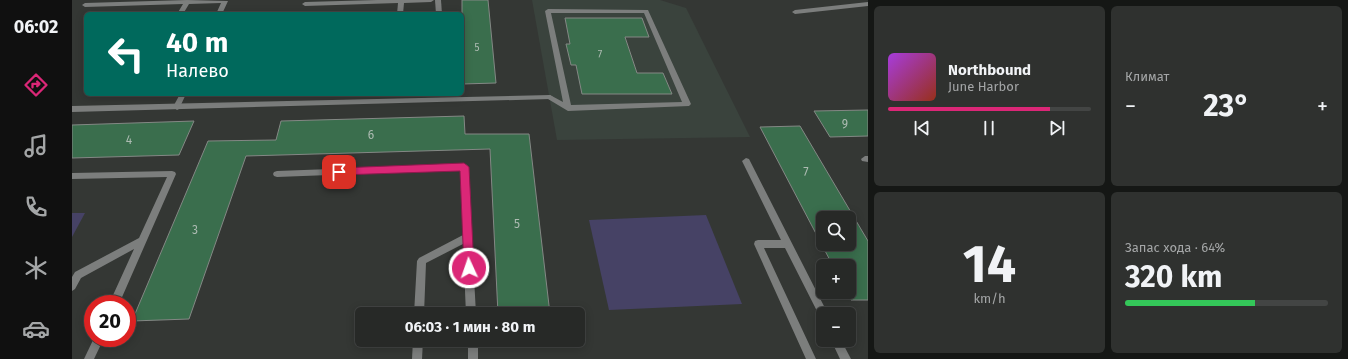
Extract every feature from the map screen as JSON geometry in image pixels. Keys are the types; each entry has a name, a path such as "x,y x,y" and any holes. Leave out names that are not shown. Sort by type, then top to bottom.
{"street":[{"path":"305,4 431,0"},
{"path":"438,0 439,12"},
{"path":"86,5 225,1 220,12"},
{"path":"400,12 401,1"},
{"path":"181,12 187,2"},
{"path":"795,12 868,4"},
{"path":"72,110 440,97 550,97 568,108 687,104 646,11 548,11 568,108"},
{"path":"177,107 182,96"},
{"path":"746,161 820,307"},
{"path":"277,174 464,167 471,307"},
{"path":"72,176 172,174 118,295"},
{"path":"419,307 422,262 468,237"},
{"path":"72,286 78,275 143,240"},
{"path":"788,244 758,244 811,359"},
{"path":"90,359 95,347"},
{"path":"417,359 418,347"},
{"path":"473,347 474,359"},
{"path":"840,347 846,359"}],"shaded area":[{"path":"532,0 660,0 686,8 750,137 557,140"},
{"path":"72,213 85,213 72,237"},
{"path":"706,215 742,304 609,310 589,220"}],"building":[{"path":"462,0 488,0 496,83 464,84 464,12 462,12"},
{"path":"565,18 642,18 649,37 625,37 637,73 663,73 672,94 582,94 576,65 571,65 566,44 570,44"},
{"path":"868,110 868,136 830,137 814,111"},
{"path":"464,116 465,134 529,134 549,307 498,307 490,149 246,156 189,319 136,321 136,312 208,141 276,140 281,121"},
{"path":"194,121 179,155 72,158 72,125"},
{"path":"800,126 850,211 816,211 816,234 760,127"},
{"path":"856,221 868,241 868,300 850,299 856,299 856,259 829,259 825,251 856,251"}],"route":[{"path":"339,172 464,167 469,268"}]}
